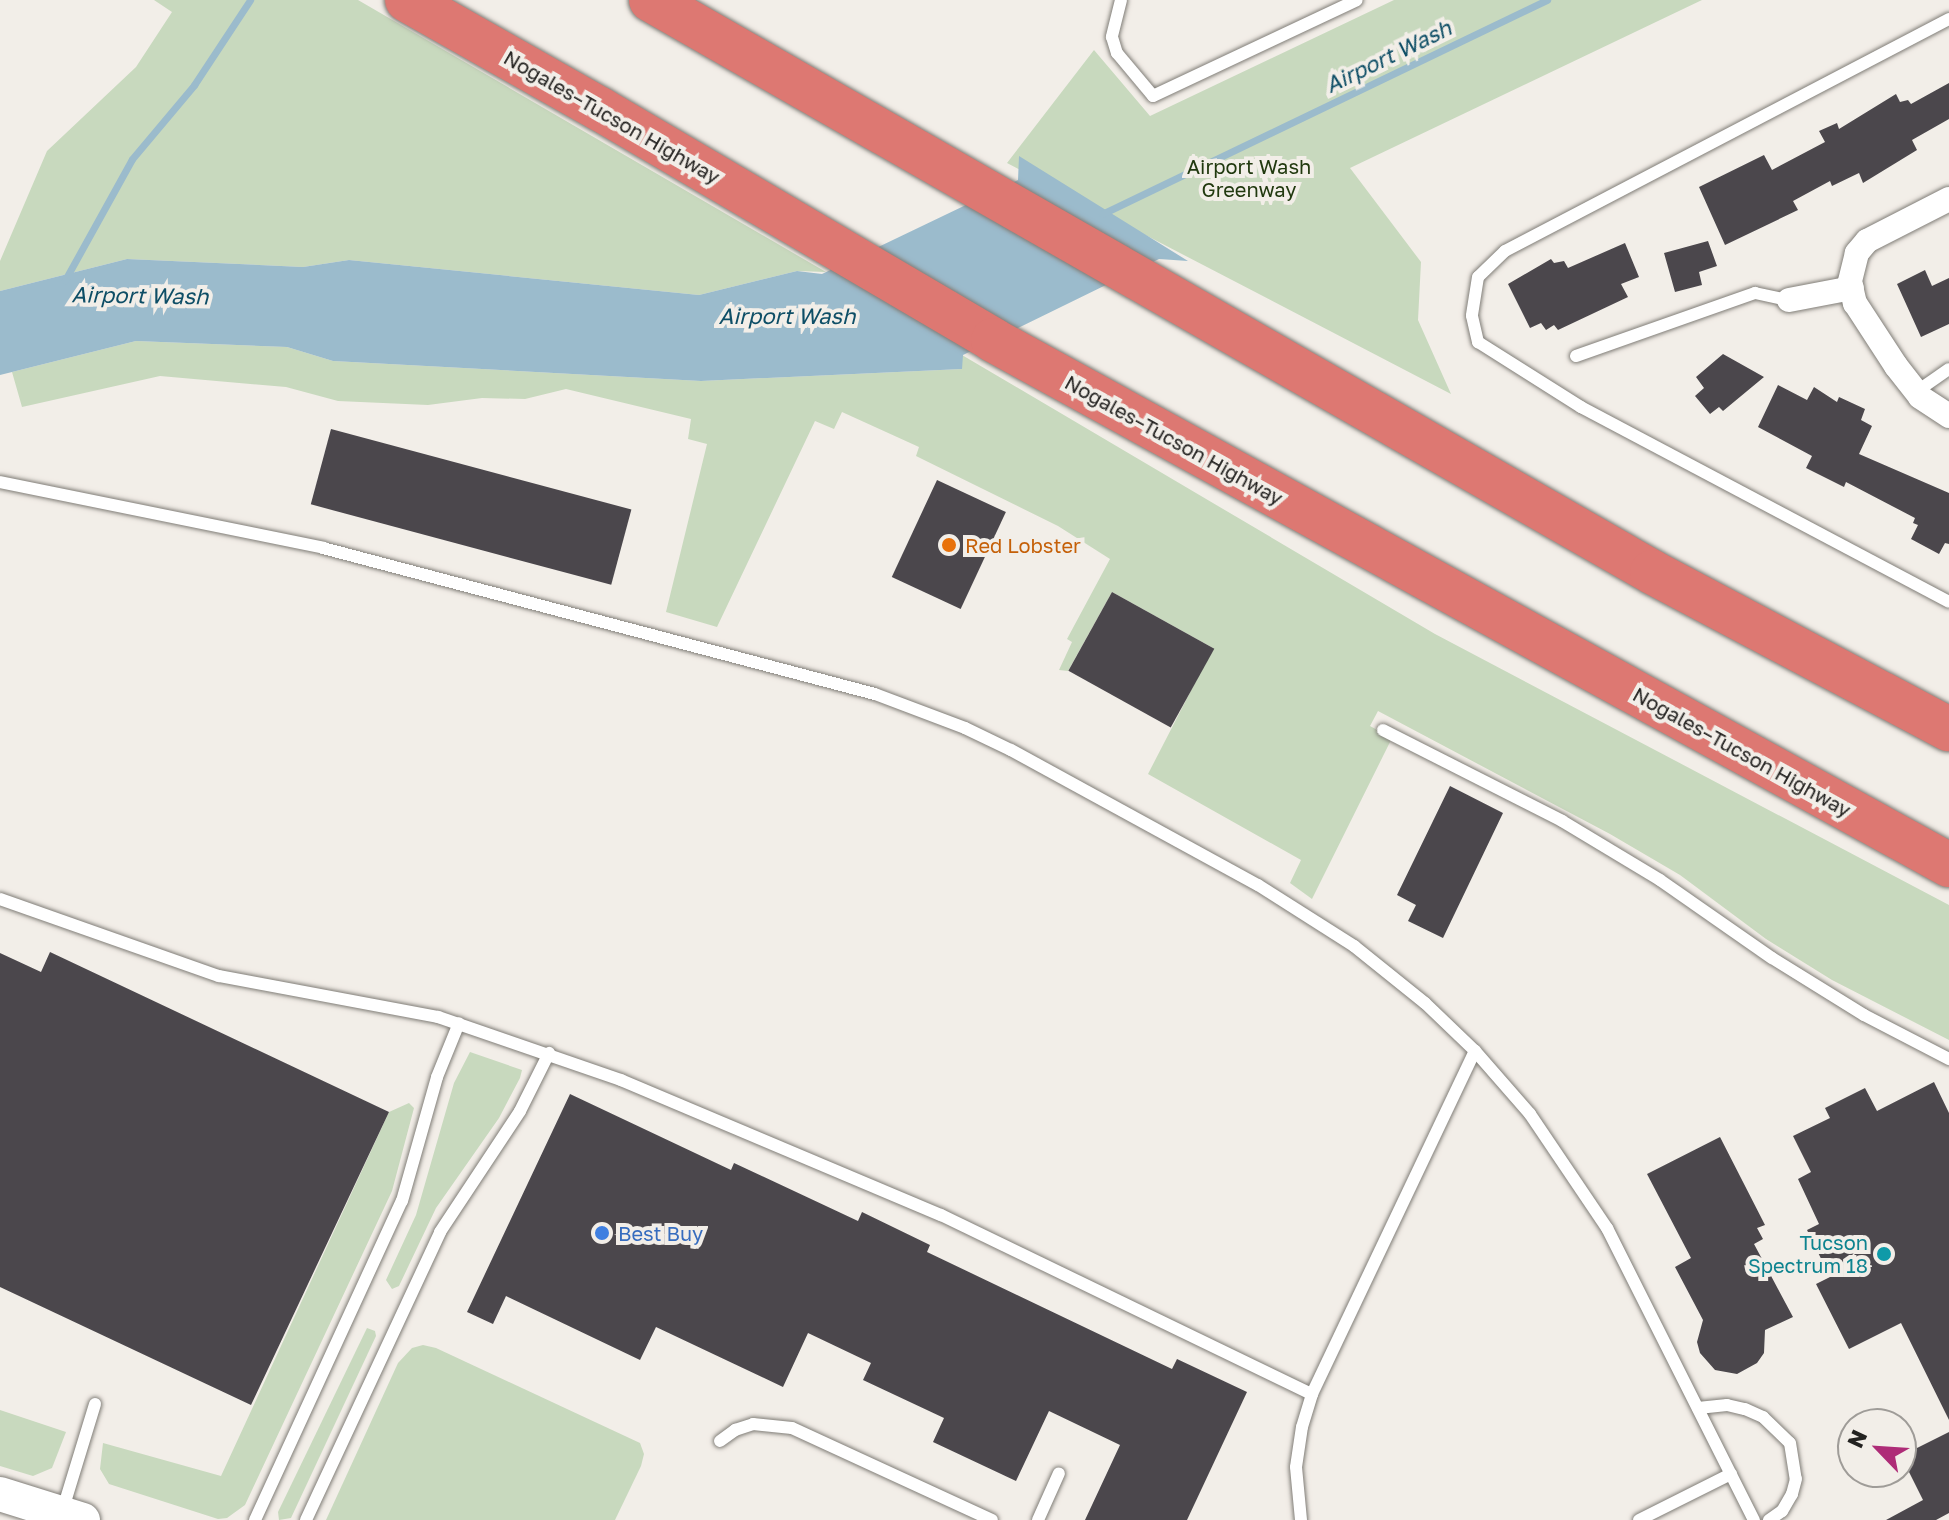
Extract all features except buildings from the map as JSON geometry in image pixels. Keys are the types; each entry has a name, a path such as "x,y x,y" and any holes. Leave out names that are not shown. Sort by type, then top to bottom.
{"highway":[{"name":"Nogales–Tucson Highway","path":"407,0 600,109 993,340 1949,865"},
{"path":"651,0 1652,572 1949,729"}],"street":[{"path":"1949,199 1867,241 1857,253 1851,285 1855,303 1871,331 1916,392 1933,408 1949,416"},
{"path":"1789,300 1851,285"},
{"path":"0,1494 72,1517"}],"lane":[{"path":"1121,0 1112,37 1117,53 1153,96 1357,0"},
{"path":"1949,19 1505,251 1478,277 1472,316 1478,342 1581,407 1949,602"},
{"path":"1576,356 1755,293 1789,300"},
{"path":"1916,392 1949,369"},
{"path":"0,482 323,548 757,660 875,694 938,717 1051,772 1287,902 1371,959 1475,1051 1530,1114 1590,1199 1754,1520"},
{"path":"1383,730 1562,821 1660,880 1772,958 1838,996 1864,1015 1949,1059"},
{"path":"0,899 219,976 417,1012 549,1053 881,1188 1135,1306 1312,1394"},
{"path":"255,1520 402,1201 437,1077 459,1023"},
{"path":"1301,1520 1296,1467 1302,1427 1312,1394 1475,1051"},
{"path":"306,1520 440,1232 520,1111 549,1053"},
{"path":"72,1517 95,1404"},
{"path":"1698,1408 1727,1405 1745,1409 1763,1417 1790,1443 1796,1479 1792,1494 1782,1511 1769,1520"},
{"path":"720,1441 735,1430 753,1424 792,1428 992,1520"},
{"path":"1038,1520 1059,1473"},
{"path":"1639,1520 1731,1474"}],"green space":[{"path":"154,0 358,0 826,272 797,271 699,295 349,260 303,267 127,259 0,291 0,261 47,151 136,67 172,12"},
{"name":"Airport Wash Greenway","path":"1394,0 1702,0 1350,168 1421,262 1418,320 1451,394 1007,163 1094,50 1150,116"},
{"path":"136,341 287,347 333,361 701,381 962,369 962,355 1435,634 1949,905 1949,1040 1832,980 1766,939 1680,875 1610,834 1378,711 1370,726 1392,738 1312,899 1290,883 1301,860 1148,774 1213,648 1112,592 1068,671 1059,670 1072,642 1067,639 1110,559 1058,526 916,456 919,447 842,412 834,429 815,421 717,627 666,612 707,444 688,439 691,419 566,389 525,399 482,398 428,405 338,401 286,387 160,376 22,407 12,372"},
{"path":"470,1052 522,1070 520,1078 499,1118 436,1208 399,1286 392,1289 386,1280 416,1215 454,1083"},
{"path":"409,1103 414,1108 392,1191 245,1505 227,1518 218,1519 109,1484 100,1469 103,1443 221,1476 389,1112"},
{"path":"367,1328 375,1331 376,1336 291,1518 279,1520 278,1512"},
{"path":"423,1345 436,1348 640,1443 644,1454 641,1466 615,1520 326,1520 398,1363 412,1348"},
{"path":"0,1410 66,1432 52,1468 33,1476 0,1466"}],"water":[{"path":"1019,156 1188,261 1159,259 963,355 962,369 701,381 333,361 287,347 136,341 0,375 0,291 127,259 303,267 349,260 699,295 797,271 822,274 1018,180"}],"waterway":[{"path":"65,280 132,159 194,85 250,0"},
{"name":"Airport Wash","path":"1102,214 1547,0"}],"place":[{"name":"Red Lobster","path":"949,545"},
{"name":"Best Buy","path":"602,1233"},
{"name":"Tucson Spectrum 18","path":"1884,1254"}]}
